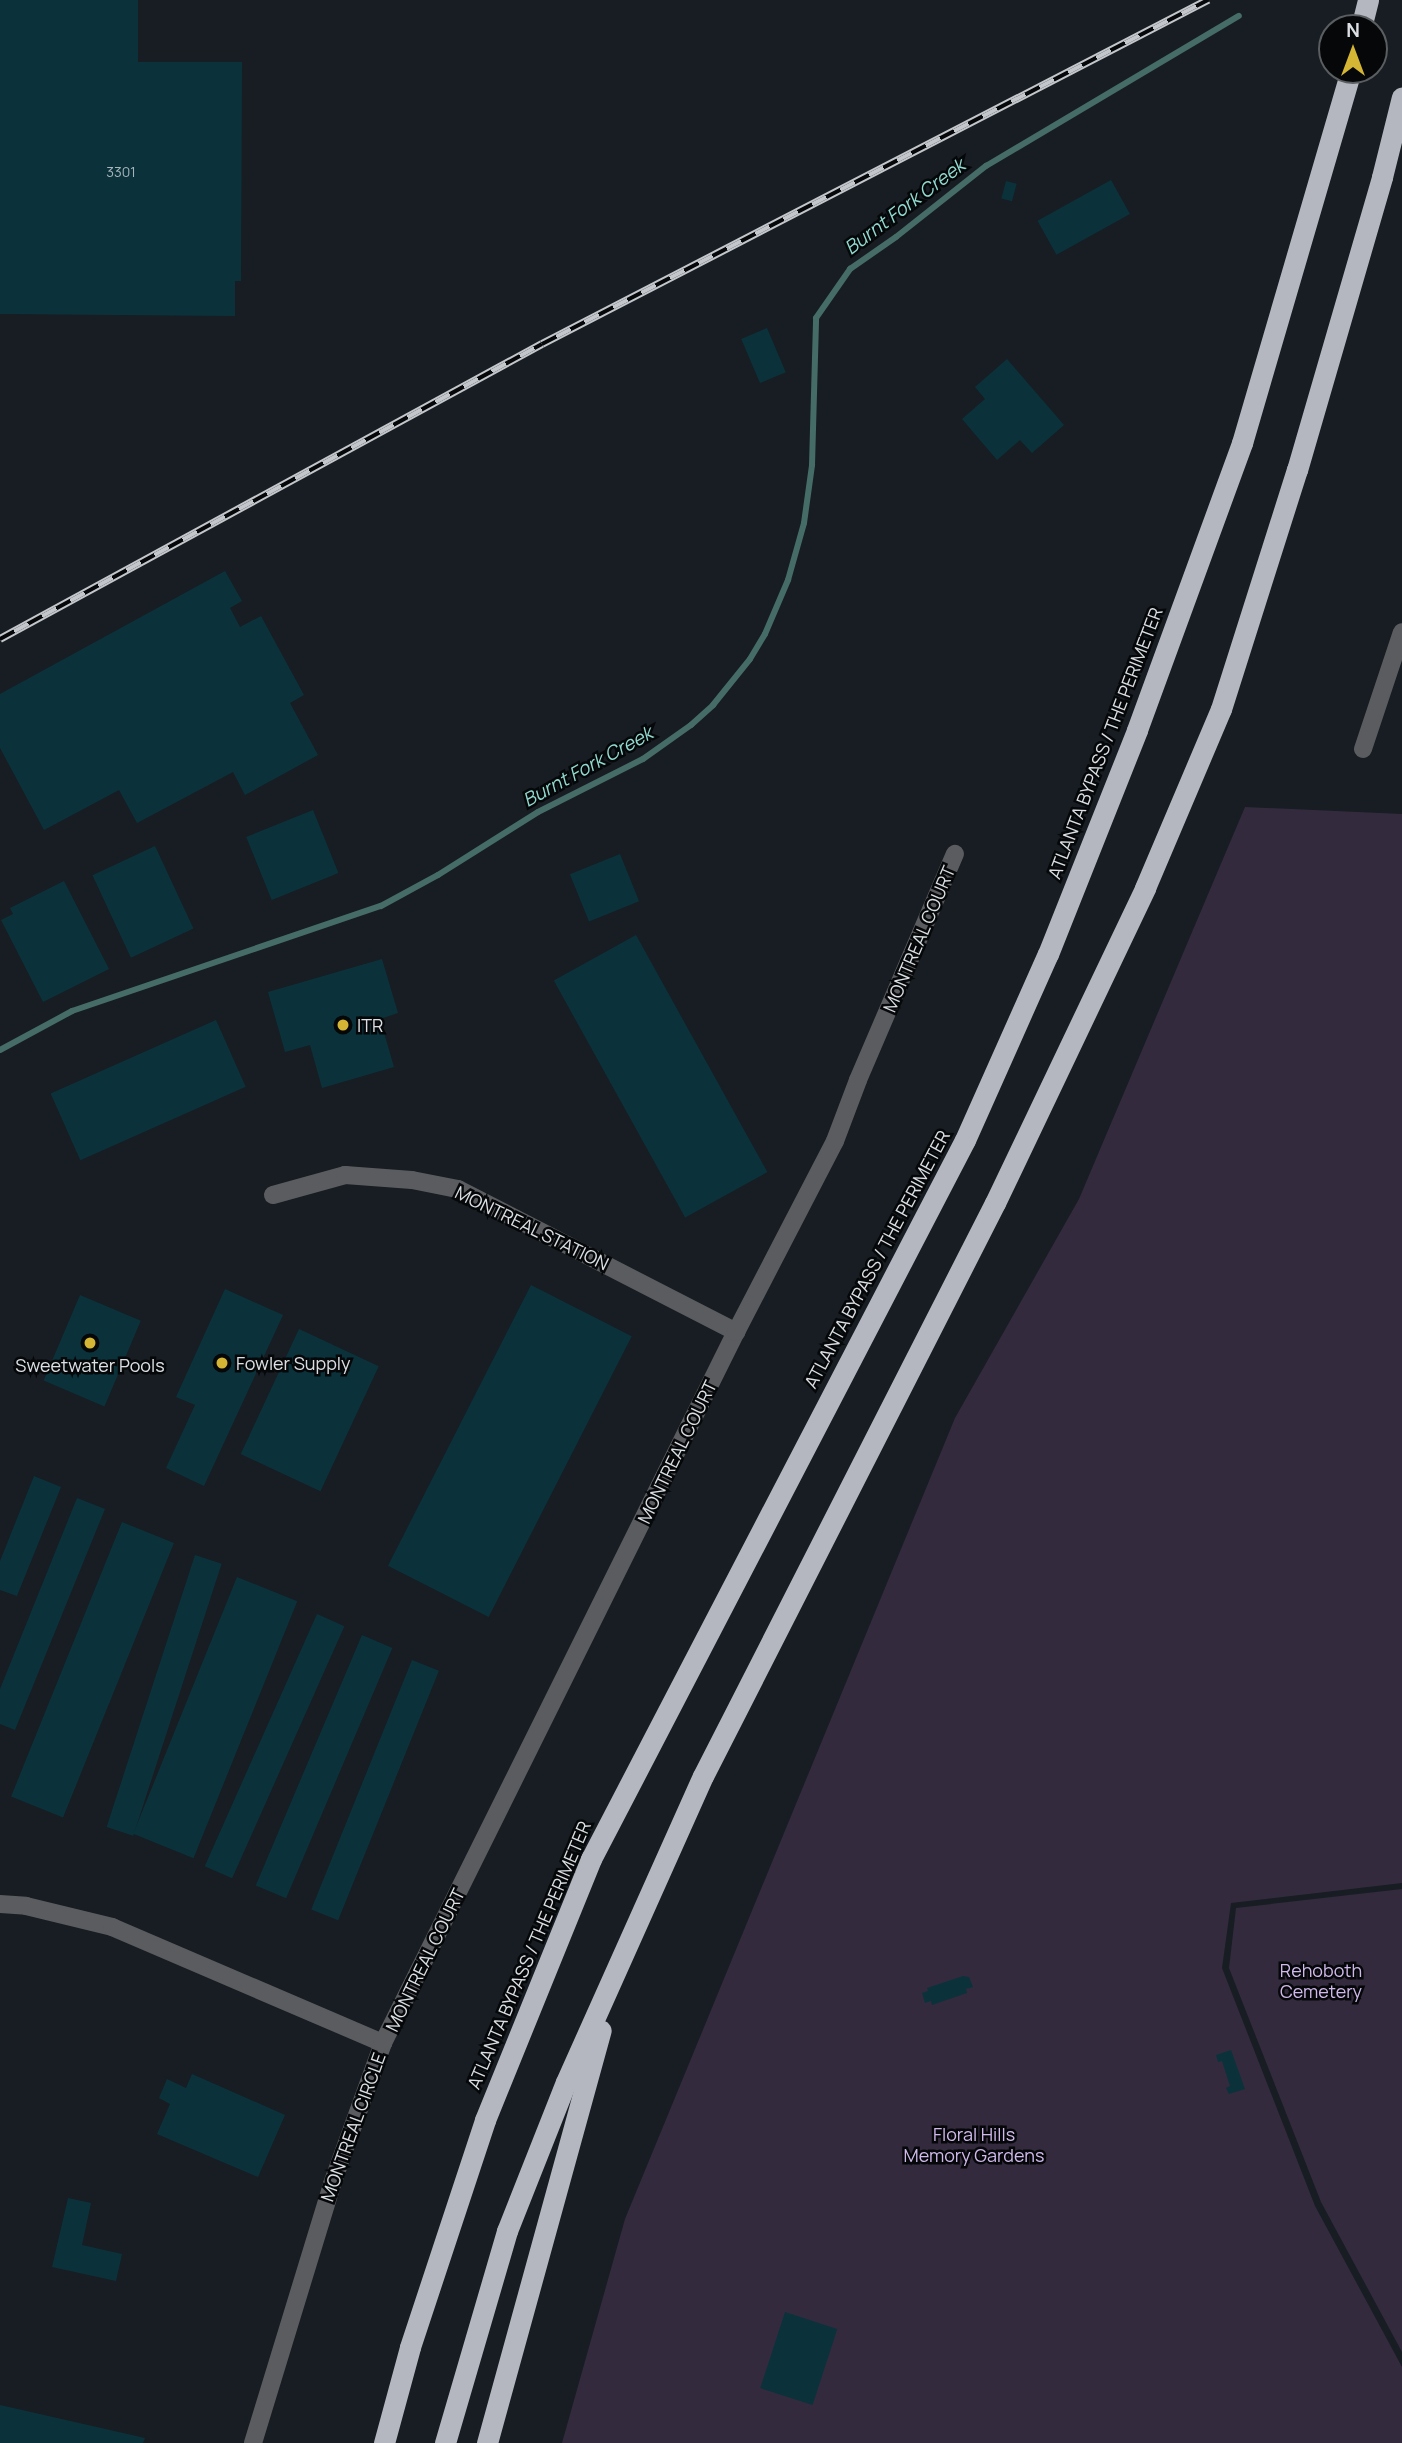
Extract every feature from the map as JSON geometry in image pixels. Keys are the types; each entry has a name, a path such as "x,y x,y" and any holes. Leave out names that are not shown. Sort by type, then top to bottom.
{"highway":[{"name":"ATLANTA BYPASS / THE PERIMETER","path":"384,2443 410,2347 485,2120 591,1858 965,1140 1048,954 1137,730 1242,443 1347,84"},
{"path":"445,2443 508,2231 566,2082 704,1776 995,1203 1145,888 1221,709 1301,457 1382,177 1402,97"},
{"path":"487,2443 618,1969"}],"street":[{"path":"1363,749 1402,632"},
{"name":"MONTREAL COURT","path":"383,2043 835,1141 858,1080 955,854"},
{"name":"MONTREAL STATION","path":"273,1195 345,1175 412,1180 458,1189 737,1332"},
{"name":"MONTREAL CIRCLE","path":"0,1904 26,1906 112,1927 383,2043 332,2184 253,2443"}],"green space":[{"name":"Floral Hills Memory Gardens","path":"1245,807 1402,814 1402,1883 1231,1903 1222,1968 1315,2206 1402,2367 1402,2443 562,2443 625,2219 955,1418 1079,1199"},
{"name":"Rehoboth Cemetery","path":"1402,1889 1402,2352 1321,2202 1229,1968 1236,1908"}],"building":[{"path":"0,0 138,0 138,62 242,62 241,281 235,281 235,316 0,314"},
{"path":"1111,180 1130,214 1056,255 1038,221"},
{"path":"1006,181 1017,184 1012,201 1001,198"},
{"path":"767,328 786,372 760,383 741,339"},
{"path":"1007,359 1064,425 1032,453 1020,440 997,460 962,419 985,399 975,387"},
{"path":"225,571 242,601 230,608 240,627 261,616 304,695 290,703 318,755 245,795 233,772 137,823 119,790 44,830 0,748 0,694"},
{"path":"313,810 338,873 272,900 246,837"},
{"path":"155,846 193,928 131,958 92,875"},
{"path":"620,854 639,901 589,922 570,874"},
{"path":"64,881 109,969 43,1002 1,920 13,914 10,908"},
{"path":"636,935 767,1172 685,1218 554,981"},
{"path":"382,959 398,1013 380,1019 394,1067 322,1088 310,1045 285,1052 268,992"},
{"path":"216,1020 246,1087 80,1160 51,1094"},
{"path":"531,1285 632,1336 489,1617 388,1566"},
{"path":"225,1289 283,1315 204,1486 166,1468 195,1405 176,1397"},
{"path":"80,1295 141,1321 104,1406 44,1381"},
{"path":"299,1329 379,1366 320,1491 241,1454"},
{"path":"34,1476 61,1487 17,1596 0,1590 0,1561"},
{"path":"77,1498 105,1509 15,1730 0,1724 0,1689"},
{"path":"122,1522 174,1543 63,1817 11,1796"},
{"path":"195,1555 222,1564 133,1836 107,1827"},
{"path":"237,1577 297,1601 194,1858 133,1834"},
{"path":"317,1614 344,1626 232,1878 205,1866"},
{"path":"362,1635 392,1648 286,1898 256,1885"},
{"path":"412,1660 439,1671 338,1920 311,1909"},
{"path":"963,1976 969,1977 973,1987 966,1989 967,1993 932,2005 931,2001 925,2003 922,1993 928,1991 927,1988"},
{"path":"1231,2050 1245,2089 1229,2094 1226,2088 1230,2086 1222,2061 1218,2062 1216,2055"},
{"path":"192,2074 285,2115 258,2177 157,2134 170,2104 159,2098 167,2079 186,2088"},
{"path":"68,2198 91,2203 82,2245 122,2254 116,2281 52,2267"},
{"path":"785,2312 837,2329 813,2405 760,2388"},
{"path":"0,2405 145,2438 143,2443 0,2443"}],"waterway":[{"name":"Burnt Fork Creek","path":"0,1050 72,1011 381,906 438,875 538,812 643,759 691,725 713,705 750,659 765,634 788,580 804,523 812,465 816,318 850,269 896,237 986,166 1239,16"}],"railway":[{"path":"0,639 542,344 1208,0"}],"place":[{"name":"ITR","path":"343,1025"},
{"name":"Sweetwater Pools","path":"90,1343"},
{"name":"Fowler Supply","path":"222,1363"}]}
